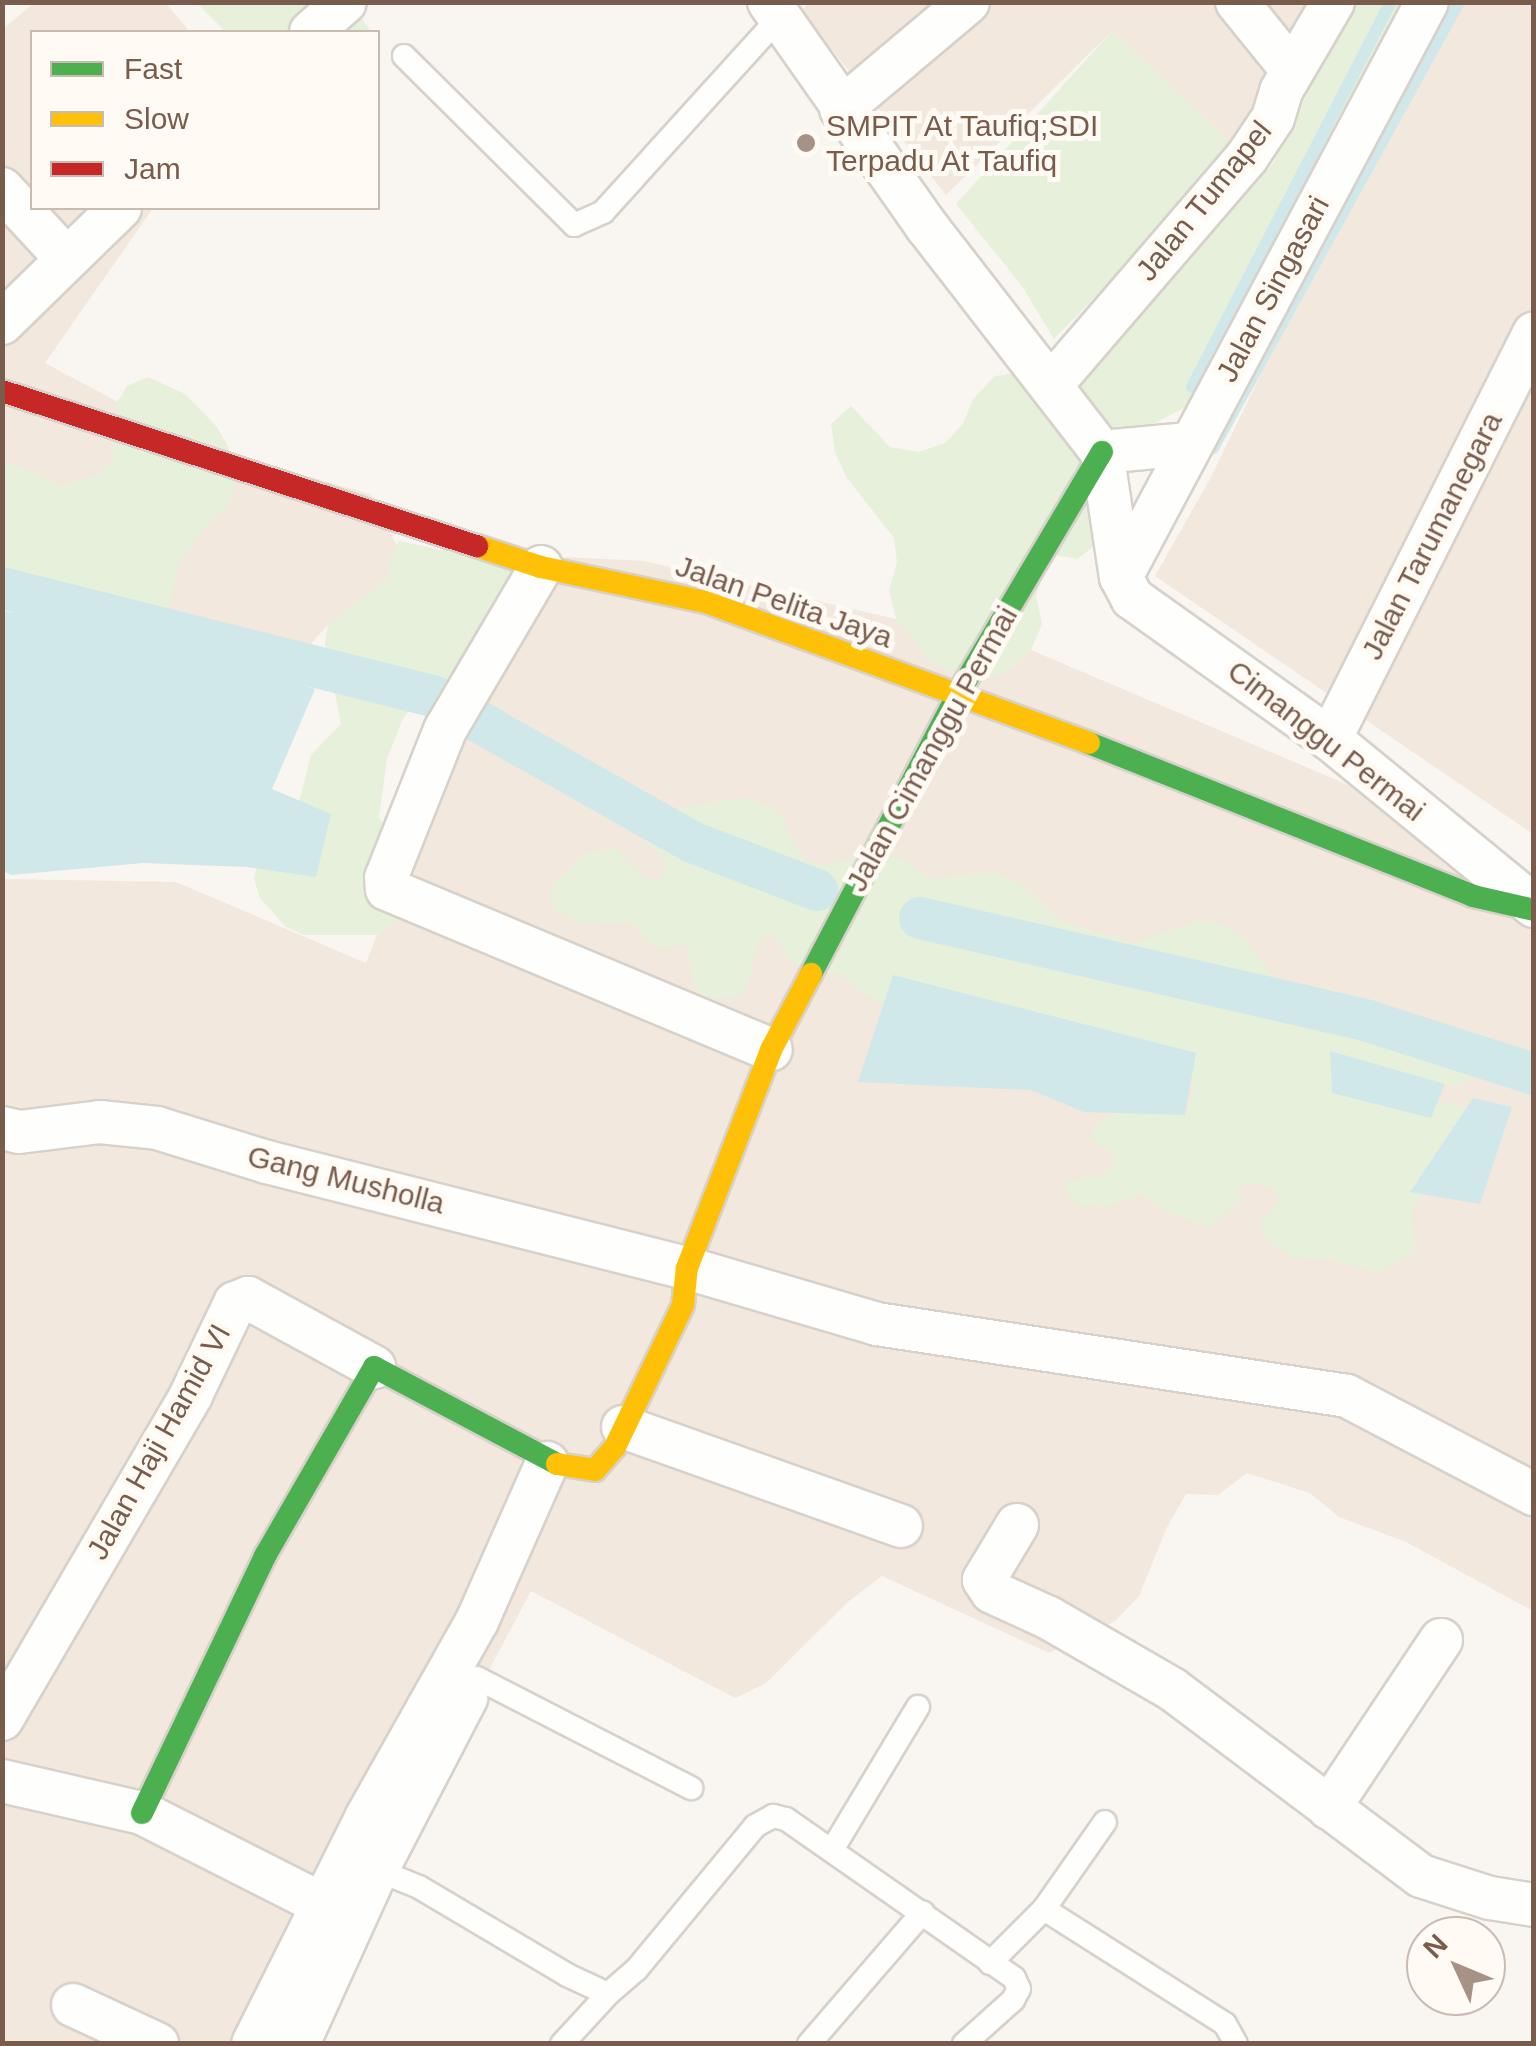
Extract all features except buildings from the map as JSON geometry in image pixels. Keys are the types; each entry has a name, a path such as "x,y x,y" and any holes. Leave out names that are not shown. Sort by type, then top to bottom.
{"street":[{"path":"314,30 345,2"},
{"path":"841,109 968,2"},
{"path":"1237,2 1292,70"},
{"name":"Jalan Tumapel","path":"1051,385 1247,157 1273,118 1292,70 1333,2"},
{"name":"Jalan Singasari","path":"1121,577 1186,445 1427,2"},
{"path":"774,10 841,109 1102,452 1121,577"},
{"path":"2,189 65,258"},
{"path":"2,323 118,210"},
{"name":"Jalan Tarumanegara","path":"1330,739 1534,333"},
{"name":"Jalan Pelita Jaya","path":"2,391 542,568 706,602 1474,896 1534,908"},
{"path":"1102,452 1186,445"},
{"name":"Jalan Cimanggu Permai","path":"559,1465 595,1470 616,1447 622,1427 683,1305 687,1268 772,1050 956,696 1102,452"},
{"path":"542,568 445,730 386,878 388,889 772,1050"},
{"name":"Cimanggu Permai","path":"1121,577 1132,598 1330,739 1534,908"},
{"name":"Gang Musholla","path":"2,1128 19,1132 100,1122 156,1128 267,1162 687,1268 877,1324 1347,1396 1534,1494"},
{"name":"Jalan Haji Hamid VI","path":"2,1718 191,1395 235,1303 248,1298 374,1367"},
{"path":"142,1813 265,1556 374,1367 559,1465"},
{"path":"622,1427 901,1526"},
{"path":"298,2044 377,1870 476,1678 559,1465"},
{"path":"253,2044 323,1905 559,1465"},
{"path":"1017,1526 984,1580 986,1588 1050,1618 1172,1689 1421,1876 1490,1898 1534,1904"},
{"path":"1329,1808 1441,1640"},
{"path":"2,1781 142,1813 323,1905"},
{"path":"73,2005 157,2044"}],"lane":[{"path":"404,56 574,225 603,212 774,10"},
{"path":"476,1678 691,1788"},
{"path":"832,1850 918,1707"},
{"path":"562,2044 636,1970 760,1822 773,1816 786,1818 1014,1978 1019,1989 1006,2008 964,2044"},
{"path":"990,1964 1044,1909 1105,1822"},
{"path":"377,1870 419,1887 567,1976 608,1994"},
{"path":"1044,1909 1225,2024 1236,2044"},
{"path":"809,2044 923,1912"}],"shaded area":[{"path":"811,2 1316,3 1238,150 1112,31 946,195 801,10"},
{"path":"34,3 166,3 188,30 30,30 30,210 152,210 45,363 200,446 370,494 420,590 328,625 307,648 3,580 3,29"},
{"path":"1441,3 1533,3 1533,834 1155,576 1210,479"},
{"path":"566,557 644,561 1031,650 1379,798 1445,865 1533,913 1533,1611 1406,1542 1339,1517 1310,1493 1247,1473 1218,1495 1186,1494 1167,1527 1139,1596 1115,1621 1049,1653 882,1576 849,1601 766,1683 735,1698 531,1591 290,2043 3,2044 3,879 176,882 366,963 489,651"}],"green space":[{"path":"197,3 351,3 370,30 224,30"},
{"path":"1351,3 1426,3 1189,405 1142,430 1124,447 1126,522 1077,559 1050,554 1036,596 1042,624 1031,650 1012,669 987,679 934,666 896,619 889,590 897,563 894,538 847,478 835,453 831,424 851,406 890,447 919,452 945,443 963,424 973,399 995,376 1023,372 1038,379 1231,211 1273,164"},
{"path":"1112,31 1238,150 1054,339 1022,286 956,204"},
{"path":"148,377 185,394 217,427 228,446 237,484 228,505 200,533 178,565 167,617 153,649 73,635 66,617 41,595 3,597 2,460 62,485 99,475 113,460 116,404 127,386"},
{"path":"399,541 522,567 452,679 423,689 402,721 387,759 379,817 389,832 409,909 378,935 304,935 286,927 260,898 254,879 258,859 296,814 311,755 341,724 325,644 328,625 388,578"},
{"path":"753,799 779,812 798,850 807,860 821,865 878,854 906,860 928,879 990,872 1018,882 1061,921 1134,943 1201,920 1217,923 1244,938 1270,973 1294,991 1339,1006 1352,1001 1368,1003 1404,1034 1458,1047 1474,1069 1469,1081 1458,1087 1445,1084 1426,1107 1455,1102 1467,1109 1430,1187 1411,1210 1415,1251 1379,1272 1330,1260 1294,1258 1262,1236 1261,1222 1280,1200 1275,1189 1250,1183 1238,1188 1241,1200 1209,1228 1163,1210 1143,1195 1106,1206 1077,1205 1068,1195 1066,1182 1108,1173 1115,1162 1110,1151 1090,1139 1094,1126 1118,1110 1185,1115 1196,1089 1189,1079 898,1008 872,999 841,975 792,963 777,939 766,933 758,943 747,987 738,997 713,998 700,993 693,982 687,943 662,949 650,944 635,924 579,922 555,909 549,896 554,884 586,853 616,848 647,880 661,878 667,866 650,846 656,822 681,808"}],"water":[{"path":"2,611 135,630 315,689 272,789 331,814 316,877 247,867 143,863 11,875 3,871"},
{"path":"893,975 1196,1053 1185,1115 1084,1112 1031,1090 858,1082"},
{"path":"1330,1051 1445,1084 1431,1118 1332,1093"},
{"path":"1473,1098 1512,1107 1480,1204 1410,1192"}],"waterway":[{"path":"1192,387 1391,2"},
{"path":"1213,448 1459,2"},
{"path":"2,588 433,696 692,842 817,890"},
{"path":"920,918 1368,1021 1534,1074"}],"traffic: fast":[{"path":"811,974 957,696 1102,452"},
{"path":"1089,743 1473,896 1534,910"},
{"path":"142,1813 265,1556 374,1367 557,1464"}],"traffic: slow":[{"path":"477,546 541,567 706,602 1089,743"},
{"path":"557,1464 595,1470 615,1447 683,1305 687,1268 771,1050 811,974"}],"traffic: jam":[{"path":"2,391 477,546"}],"place":[{"name":"SMPIT At Taufiq;SDI Terpadu At Taufiq","path":"806,143"}]}
